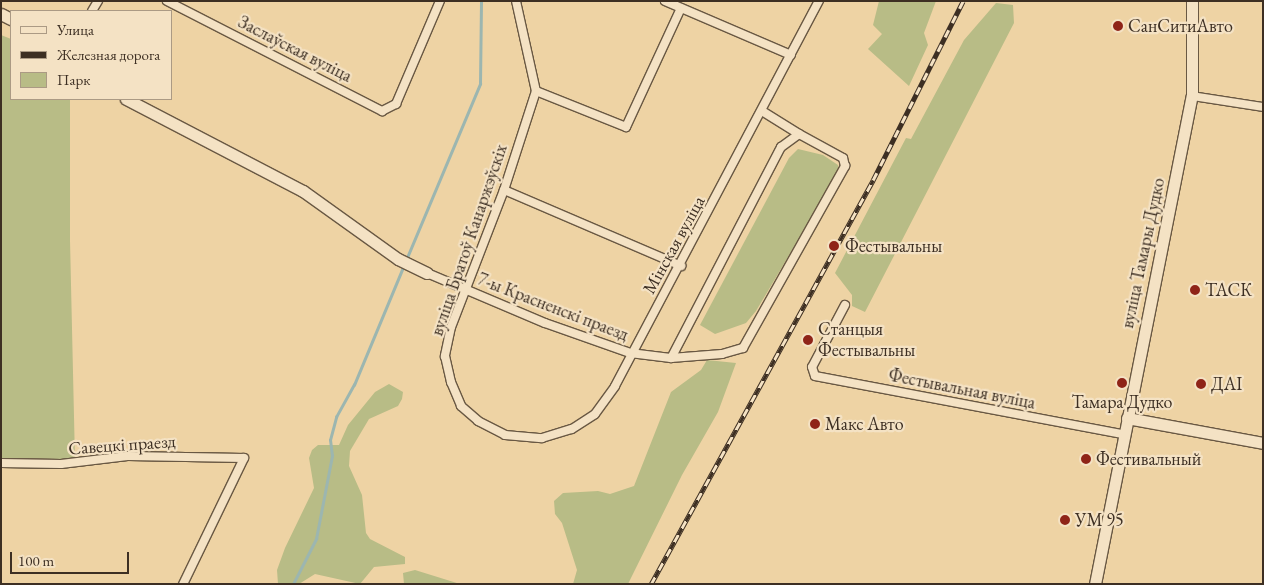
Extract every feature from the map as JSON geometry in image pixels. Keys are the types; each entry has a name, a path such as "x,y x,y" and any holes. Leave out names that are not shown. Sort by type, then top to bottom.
{"street":[{"name":"Заслаўская вуліца","path":"167,1 382,110 396,104 440,3"},
{"path":"431,1 440,3"},
{"path":"516,1 536,92 626,127 681,8"},
{"path":"665,1 791,55"},
{"name":"Мінская вуліца","path":"505,435 542,438 572,430 595,414 615,386 630,353 681,266 819,1"},
{"name":"вуліца Тамары Дудко","path":"1095,584 1123,434 1128,418 1192,96 1192,1"},
{"name":"вуліца Братоў Канаржэўскіх","path":"505,435 478,420 461,406 451,382 445,356 451,327 504,190 536,92"},
{"path":"1192,96 1263,107"},
{"path":"128,100 303,191 398,259 427,273"},
{"path":"671,358 781,147 799,134 762,111"},
{"name":"7-ы Красненскі праезд","path":"427,273 545,323 630,353 671,358 722,354 743,348 846,163 799,134"},
{"path":"504,190 681,266"},
{"name":"Фестывальная вуліца","path":"845,306 812,367 815,376 826,381 906,392 1123,434"},
{"path":"1128,418 1263,443"},
{"name":"Савецкі праезд","path":"1,463 62,464 128,456 244,458 184,584"}],"green space":[{"path":"879,1 936,1 924,33 928,45 909,86 868,49 882,34 873,25"},
{"path":"996,3 1013,5 1014,23 865,312 852,306 852,295 835,273 906,138 911,139 964,40"},
{"path":"1,35 10,39 10,100 70,100 70,240 75,460 1,459"},
{"path":"798,149 823,155 838,165 839,171 756,311 746,323 715,334 700,325 789,158"},
{"path":"707,360 736,363 718,412 682,475 628,584 573,584 577,570 562,523 555,514 554,501 563,493 598,491 610,494 634,486 671,392 701,370"},
{"path":"389,384 403,392 402,399 398,406 369,419 350,451 349,466 362,495 366,533 370,539 405,557 405,564 374,567 360,584 315,574 299,584 278,584 277,570 285,548 314,488 309,458 312,450 318,445 339,445 348,425 375,392"},
{"path":"415,570 460,584 404,584 403,573"}],"waterway":[{"path":"406,260 480,84 481,1"},
{"path":"293,584 316,539 332,456 330,440 336,417 354,385 404,265"}],"railway":[{"path":"651,584 873,180 963,1"}],"place":[{"name":"СанСитиАвто","path":"1118,26"},
{"name":"Фестывальны","path":"834,246"},
{"name":"ТАСК","path":"1195,290"},
{"name":"Станцыя Фестывальны","path":"808,340"},
{"name":"Тамара Дудко","path":"1122,383"},
{"name":"ДАІ","path":"1201,384"},
{"name":"Макс Авто","path":"815,424"},
{"name":"Фестивальный","path":"1086,459"},
{"name":"УМ 95","path":"1065,520"}]}
